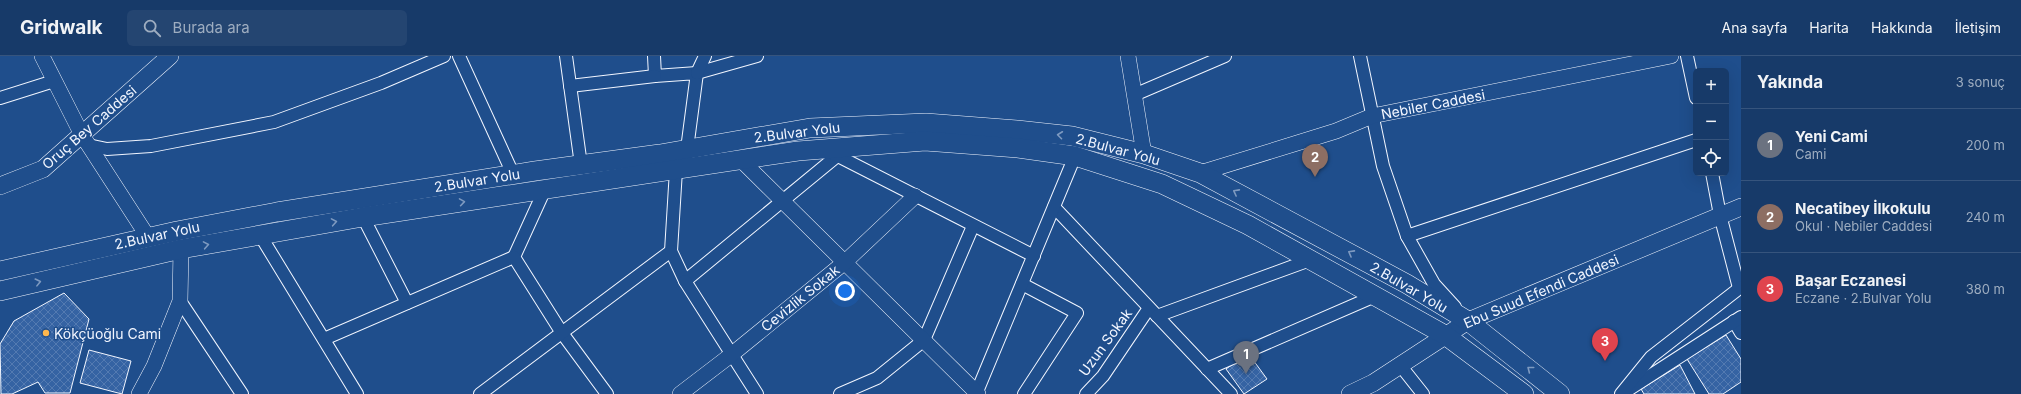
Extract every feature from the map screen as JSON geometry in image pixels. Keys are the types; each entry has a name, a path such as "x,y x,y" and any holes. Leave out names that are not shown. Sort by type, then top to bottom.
{"main road":[{"name":"Oruç Bey Caddesi","path":"0,186 43,169 85,140 170,56"},
{"name":"2.Bulvar Yolu","path":"0,271 148,237 277,212 513,174 687,149 810,128 926,123 1017,130 1072,136 1144,154 1200,173 1407,284 1468,321 1560,394"},
{"name":"2.Bulvar Yolu","path":"0,291 182,249 363,217 741,160 925,141 1018,148 1075,156 1162,184 1248,225 1445,335 1524,394"},
{"name":"Ebu Suud Efendi Caddesi","path":"1350,394 1373,383 1468,321 1741,207"}],"street":[{"path":"42,56 85,140 148,237"},
{"path":"85,140 107,150 151,146 274,122 381,83 444,56"},
{"path":"459,56 513,174"},
{"path":"566,56 581,165"},
{"path":"654,56 655,76"},
{"path":"705,56 697,72 687,149 676,170 671,251 685,280 757,394"},
{"path":"570,86 697,72 758,56"},
{"path":"1128,56 1144,154"},
{"path":"1134,95 1225,56"},
{"path":"1360,56 1383,166 1407,236 1434,284 1468,321"},
{"name":"Nebiler Caddesi","path":"1200,173 1336,130 1372,116 1671,56"},
{"path":"1687,56 1693,84"},
{"path":"0,98 54,81"},
{"path":"1407,236 1693,141"},
{"path":"685,280 782,200 830,152 1034,256"},
{"path":"741,160 977,394 1075,156"},
{"path":"1621,394 1651,357 1740,287 1720,215 1713,176"},
{"path":"324,339 514,257 545,189"},
{"name":"Cevizlik Sokak","path":"680,394 731,355 845,262 915,196"},
{"path":"1054,207 1231,394"},
{"path":"363,217 407,303"},
{"path":"840,394 877,378 924,340 973,226"},
{"path":"260,235 357,394"},
{"path":"139,394 154,366 180,301 182,249"},
{"path":"480,394 671,251"},
{"path":"514,257 562,334 607,394"},
{"path":"1153,312 1310,260"},
{"path":"1022,284 1077,313 1024,394"},
{"path":"1207,369 1376,296"},
{"path":"180,301 242,394"},
{"name":"Uzun Sokak","path":"1086,394 1103,376 1153,312"},
{"path":"1621,394 1737,319 1741,334"},
{"path":"1400,365 1423,394"}],"building":[{"name":"Kökçüoğlu Cami","path":"64,293 89,319 70,393 45,393 38,382 12,394 1,394 0,344 14,321"},
{"path":"1726,335 1741,359 1741,382 1723,394 1709,394 1687,359"},
{"path":"89,350 131,361 122,394 80,383"},
{"path":"1248,353 1267,379 1244,394 1226,369"},
{"path":"1680,365 1695,394 1644,394 1641,389"}],"place":[{"name":"Necatibey İlkokulu","path":"1315,177"},
{"name":"Kökçüoğlu Cami","path":"46,333"},
{"name":"Başar Eczanesi","path":"1605,361"},
{"name":"Yeni Cami","path":"1246,374"}]}
